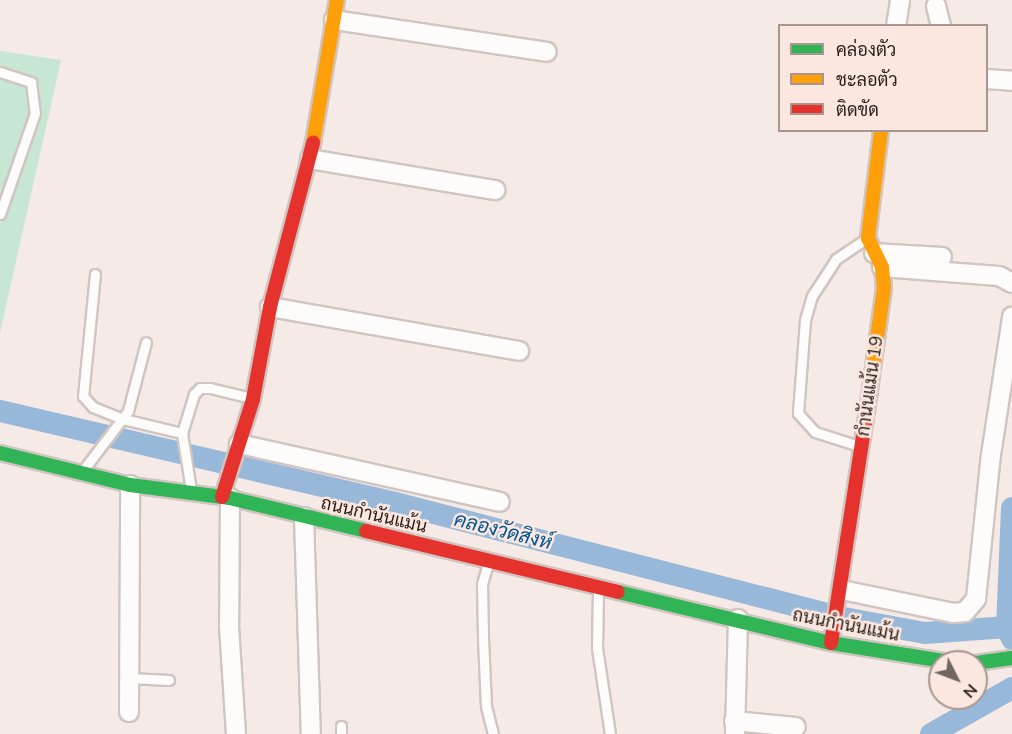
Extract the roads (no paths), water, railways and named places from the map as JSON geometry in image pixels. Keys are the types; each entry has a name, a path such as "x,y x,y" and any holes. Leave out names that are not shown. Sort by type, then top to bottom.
{"street":[{"path":"236,734 229,626 226,498 229,475 253,399 270,307 310,159 337,0"},
{"path":"896,24 900,0"},
{"path":"936,6 940,24"},
{"path":"333,20 547,52"},
{"path":"988,79 1012,81"},
{"name":"กำนันแม้น 19","path":"831,643 841,595 884,287 875,253 881,132"},
{"path":"310,159 495,190"},
{"path":"875,253 942,257"},
{"path":"875,253 999,276 1012,283"},
{"path":"270,307 519,351"},
{"path":"841,595 953,613 965,612 976,599 991,455 1012,317"},
{"path":"237,450 500,502"},
{"name":"ถนนกำนันแม้น","path":"0,453 130,485 190,487 304,518 598,589 738,619 831,643 928,658"},
{"path":"129,712 130,485"},
{"path":"304,518 311,734"},
{"path":"738,619 734,728 796,727"},
{"path":"988,663 1012,658"}],"lane":[{"path":"0,72 31,82 35,113 0,214"},
{"path":"861,447 815,432 798,413 805,320 812,296 837,259 875,253"},
{"path":"95,274 83,396 93,407 123,419 182,433"},
{"path":"81,473 123,419 146,342"},
{"path":"190,487 182,433 190,403 200,388 253,399"},
{"path":"488,561 482,584 483,639 486,706 493,734"},
{"path":"598,589 597,648 610,734"},
{"path":"129,678 169,680"}],"waterway":[{"name":"คลองวัดสิงห์","path":"0,411 395,503 844,618 925,633 1007,627"},
{"path":"1012,508 1007,627 1012,639"},
{"path":"931,734 1012,688"}]}
